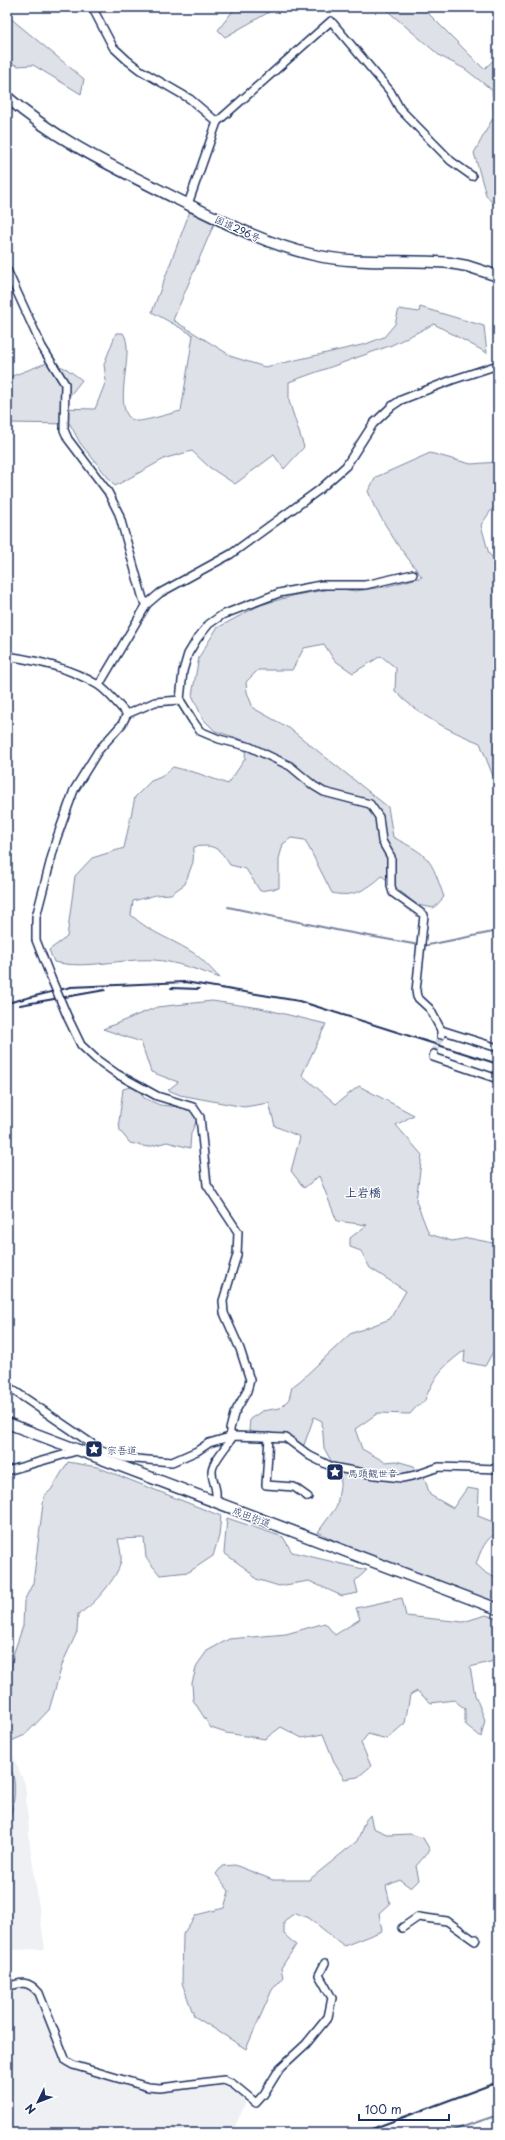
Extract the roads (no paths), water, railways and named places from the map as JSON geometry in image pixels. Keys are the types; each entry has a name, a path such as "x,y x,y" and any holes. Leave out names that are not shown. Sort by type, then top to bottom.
{"highway":[{"name":"国道296号","path":"7,97 42,126 86,153 188,204 268,241 315,255 339,259 450,263 486,271 498,276"},
{"name":"成田街道","path":"7,1423 80,1450 97,1452 215,1502 498,1609"}],"street":[{"path":"92,7 113,47 127,60 140,70 190,99 217,122"},
{"path":"188,204 217,122 331,21 390,91 400,109 451,161 472,176"},
{"path":"8,274 42,347 66,384 64,430 68,440 108,492 119,514 143,599 147,604"},
{"path":"99,686 147,604 169,586 200,572 231,554 319,490 346,466 373,424 392,406 401,400 452,380 498,365"},
{"path":"413,574 365,585 321,585 279,592 222,615 205,629 188,654 183,671 180,700 193,722 200,730 207,734 219,739 250,747 290,766 314,786 324,792 370,804 379,817 382,841 391,857 391,886 394,893 424,915 416,990 417,997 430,1009 441,1032 498,1048"},
{"path":"7,656 46,664 76,674 99,686 127,714"},
{"path":"180,700 155,702 127,714 122,724 98,751 74,790 56,840 36,917 36,940 68,1018 81,1045 96,1059 117,1074 157,1096 193,1107 200,1117 208,1185 238,1232 237,1255 223,1300 224,1313 240,1349 250,1380 247,1391 234,1414 230,1429 232,1436 228,1446 215,1461 211,1470 217,1494 215,1502"},
{"path":"434,1054 433,1057 498,1079"},
{"path":"7,1386 97,1452 124,1458 172,1462 197,1451 209,1443 232,1436 269,1437 286,1438 310,1456 332,1467 375,1475 402,1478 440,1467 498,1469"},
{"path":"269,1437 266,1485 294,1488 308,1497"},
{"path":"7,1471 80,1450"},
{"path":"402,1928 418,1917 447,1921 475,1941 476,1939"},
{"path":"7,1987 25,1983 32,1985 39,1992 66,2061 73,2065 148,2087 160,2088 224,2080 234,2084 256,2103 264,2094 280,2068 306,2044 328,2017 332,1998 319,1975 325,1963"}],"waterway":[{"path":"228,907 341,931 419,945"},
{"path":"423,946 498,931"},
{"path":"445,2133 498,2115"}],"tunnel":[{"path":"434,1054 441,1035"}],"railway":[{"path":"7,1003 71,987 185,982 299,1001 498,1064"},
{"path":"171,988 199,989"},
{"path":"20,1005 105,990"},
{"path":"361,2133 498,2082"}],"place":[{"name":"宗吾道","path":"94,1449"},
{"name":"馬頭観世音","path":"335,1472"}],"district":[{"name":"上岩橋","path":"363,1192"}]}
